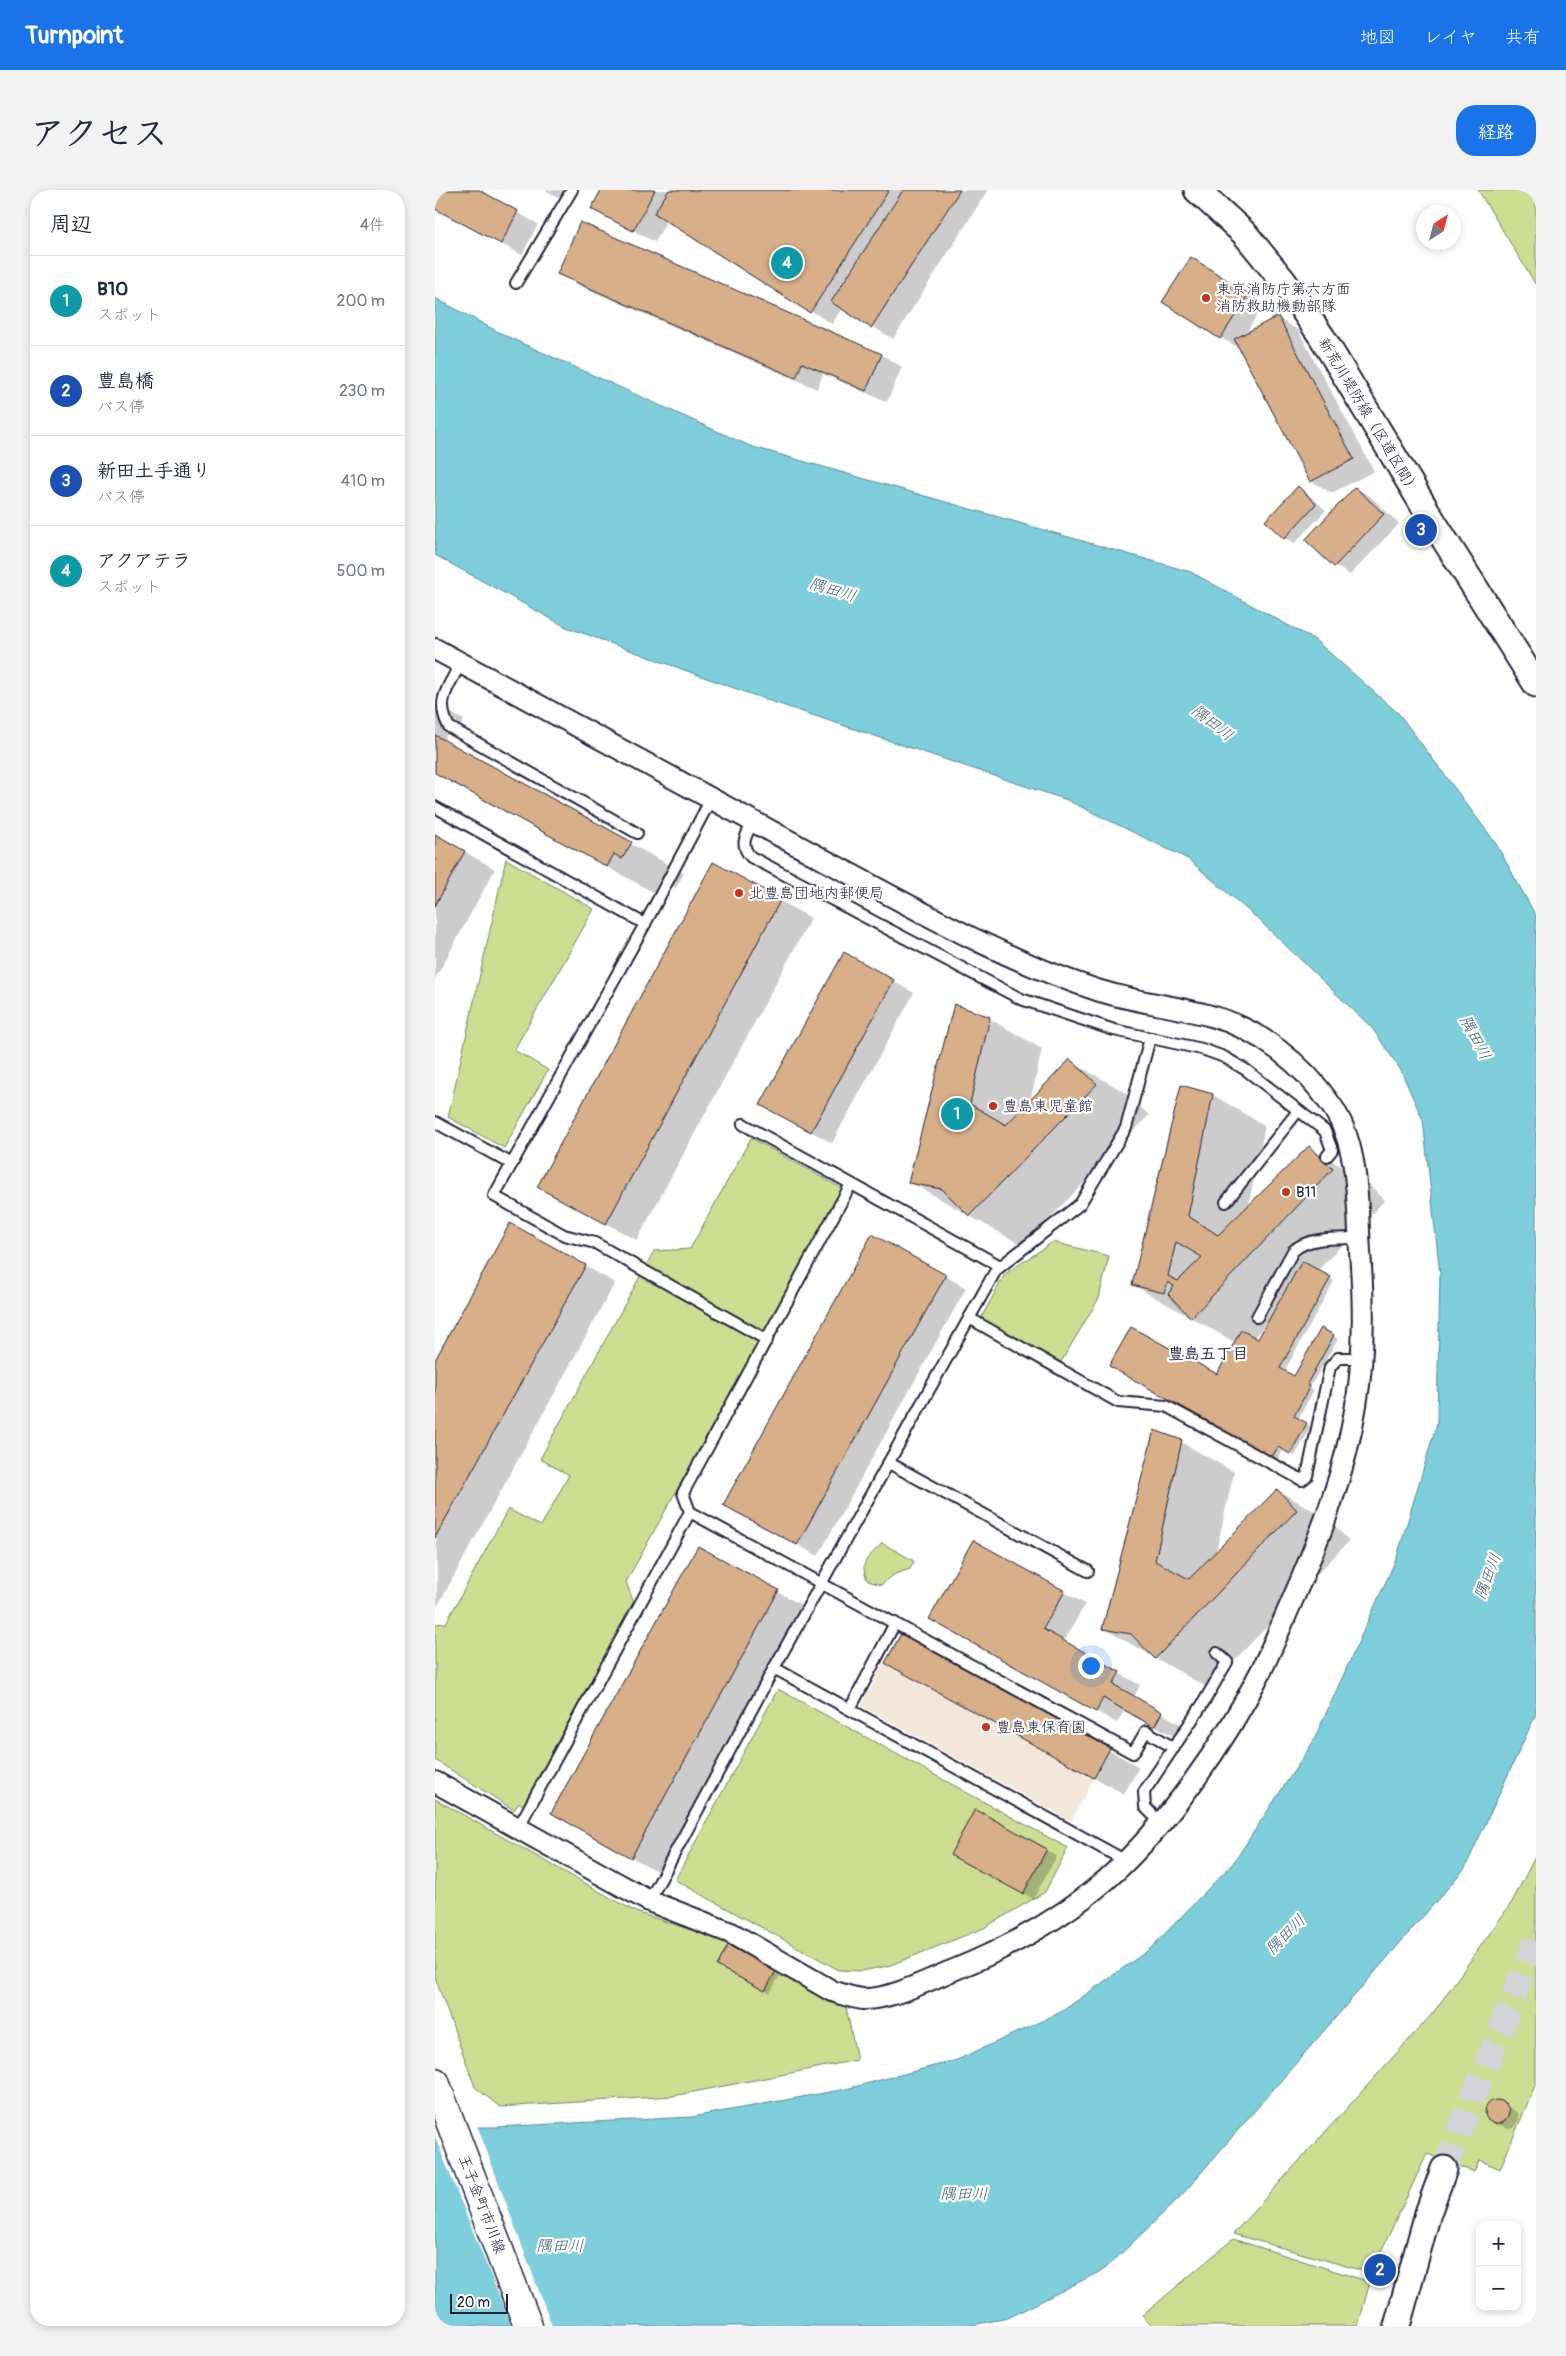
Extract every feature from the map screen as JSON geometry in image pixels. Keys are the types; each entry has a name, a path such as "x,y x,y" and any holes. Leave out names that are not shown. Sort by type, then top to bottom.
{"main road":[{"name":"王子金町市川線","path":"436,2084 528,2326"}],"street":[{"name":"新荒川堤防線（区道区間）","path":"1197,190 1245,234 1289,290 1322,337 1434,523 1536,684"},
{"path":"435,649 711,800 968,936 1019,960 1091,988 1133,1000 1211,1016 1249,1032 1269,1044 1295,1063 1313,1081 1338,1115 1346,1133 1353,1166 1363,1289 1361,1358 1357,1401 1344,1465 1334,1499 1311,1557 1260,1672 1214,1750 1161,1823 1126,1861 1104,1882 1069,1908 1006,1946 882,1997 866,1999 848,1996 832,1991 731,1933 649,1901 435,1782"},
{"path":"1397,2326 1428,2213 1444,2169"}],"lane":[{"path":"516,283 572,190"},
{"path":"461,663 441,699 440,709 449,727 637,833"},
{"path":"711,800 645,924 493,1196 564,1235 595,1243 767,1340"},
{"path":"435,807 645,924"},
{"path":"753,822 744,838 744,846 746,853 759,862 1021,999 1068,1016 1150,1038 1202,1048 1225,1057 1246,1070 1325,1131 1332,1150 1327,1156"},
{"path":"649,1901 774,1668 996,1270 1080,1204 1127,1128 1150,1038"},
{"path":"1226,1202 1298,1111"},
{"path":"435,1122 511,1164"},
{"path":"743,1124 1001,1266"},
{"path":"851,1184 683,1493 690,1512 1133,1753 1146,1731 1174,1748"},
{"path":"1257,1317 1293,1251 1299,1246 1312,1241 1359,1238"},
{"path":"969,1318 1118,1402 1166,1406 1302,1480 1307,1476 1330,1367 1338,1358 1361,1358"},
{"path":"889,1462 1088,1571"},
{"path":"517,1828 690,1512"},
{"path":"850,1709 895,1623"},
{"path":"1161,1823 1145,1807 1143,1797 1147,1787 1174,1748 1227,1662 1217,1653"},
{"path":"774,1668 1126,1861"}],"shaded area":[{"name":"豊島東保育園","path":"900,1633 1111,1748 1071,1821 861,1706"}],"green space":[{"path":"1478,190 1536,190 1536,285"},
{"path":"506,859 594,909 514,1050 548,1070 504,1148 448,1117"},
{"path":"751,1138 843,1189 626,1582 634,1603 523,1805 519,1803 514,1810 435,1760 435,1624 446,1623 508,1509 541,1526 569,1475 540,1459 654,1251 690,1249"},
{"path":"1053,1242 1109,1256 1099,1298 1061,1362 981,1318 1005,1274"},
{"path":"882,1543 914,1561 910,1569 895,1574 881,1585 868,1581 864,1568 867,1559"},
{"path":"778,1689 1068,1848 1045,1892 984,1928 888,1966 862,1971 839,1970 675,1880"},
{"path":"435,1799 636,1912 728,1942 829,2002 846,2007 857,2060 673,2096 500,2107 475,2087 435,1977"},
{"path":"1536,1855 1536,2083 1500,2169 1479,2160 1474,2172 1427,2154 1371,2273 1233,2234 1433,2013 1512,1902"},
{"path":"1233,2239 1370,2282 1358,2326 1152,2326 1142,2316"}],"water":[{"name":"隅田川","path":"435,298 506,336 750,446 1191,572 1315,640 1399,714 1495,842 1536,916 1536,1714 1465,1868 1180,2197 1105,2269 1008,2318 967,2326 435,2326 435,2127 495,2127 692,2117 846,2089 957,2060 1061,2012 1150,1949 1234,1862 1313,1742 1397,1557 1437,1423 1440,1274 1423,1120 1400,1069 1372,1028 1258,919 1188,859 1067,800 767,700 566,627 435,555"}],"pier":[{"path":"435,2124 477,2125 552,2326 511,2326 435,2137"}],"building":[{"path":"435,190 479,190 518,211 501,244 435,209"},
{"path":"601,190 655,190 633,231 591,209"},
{"path":"669,190 889,190 810,313 654,213"},
{"path":"903,190 960,190 871,328 831,302"},
{"path":"580,222 882,354 866,391 802,363 796,378 557,274"},
{"name":"東京消防庁第六方面 消防救助機動部隊","path":"1191,257 1249,294 1220,339 1162,302"},
{"path":"1278,316 1354,459 1310,482 1234,339"},
{"path":"1298,486 1316,504 1284,539 1265,521"},
{"path":"1355,487 1384,514 1334,567 1305,540"},
{"path":"435,735 632,842 622,859 614,854 607,867 435,773"},
{"path":"435,834 465,851 435,906"},
{"path":"713,862 781,899 606,1224 537,1187"},
{"path":"844,952 894,980 811,1132 760,1105"},
{"path":"954,1004 990,1017 970,1104 1006,1125 1070,1059 1097,1084 969,1216 942,1189 908,1183"},
{"name":"B11","path":"1181,1085 1213,1094 1188,1216 1218,1235 1309,1146 1333,1169 1191,1318 1168,1294 1174,1286 1168,1282 1164,1293 1132,1285","holes":["1176,1242 1202,1257 1178,1281 1168,1276"]},
{"path":"510,1223 586,1265 435,1538 435,1360"},
{"path":"872,1234 946,1275 797,1545 723,1505"},
{"path":"1302,1261 1331,1277 1280,1368 1294,1376 1321,1328 1334,1335 1307,1384 1310,1386 1294,1416 1307,1423 1290,1454 1278,1447 1272,1457 1109,1366 1131,1327 1217,1374 1241,1330 1258,1339"},
{"path":"1154,1430 1182,1440 1155,1561 1189,1579 1277,1489 1297,1510 1155,1659 1131,1634 1102,1629"},
{"path":"973,1540 1065,1591 1043,1629 1120,1672 1113,1684 1162,1712 1154,1727 1103,1698 1096,1712 929,1619"},
{"path":"698,1546 779,1590 631,1858 551,1813"},
{"path":"901,1634 1110,1748 1094,1778 885,1663"},
{"path":"975,1809 1047,1849 1023,1894 950,1855"},
{"path":"728,1945 776,1971 765,1991 717,1966"},
{"path":"1497,2100 1502,2101 1508,2107 1508,2117 1502,2123 1497,2124 1492,2123 1486,2117 1485,2112 1486,2107 1492,2101"}],"tunnel":[{"path":"1444,2169 1536,1941"}],"place":[{"name":"アクアテラ","path":"787,263"},
{"name":"東京消防庁第六方面 消防救助機動部隊","path":"1206,298"},
{"name":"新田土手通り","path":"1421,530"},
{"name":"北豊島団地内郵便局","path":"739,893"},
{"name":"豊島東児童館","path":"993,1106"},
{"name":"B10","path":"957,1114"},
{"name":"B11","path":"1286,1192"},
{"name":"豊島東保育園","path":"986,1727"},
{"name":"豊島橋","path":"1380,2270"}],"district":[{"name":"豊島五丁目","path":"1208,1353"}]}
